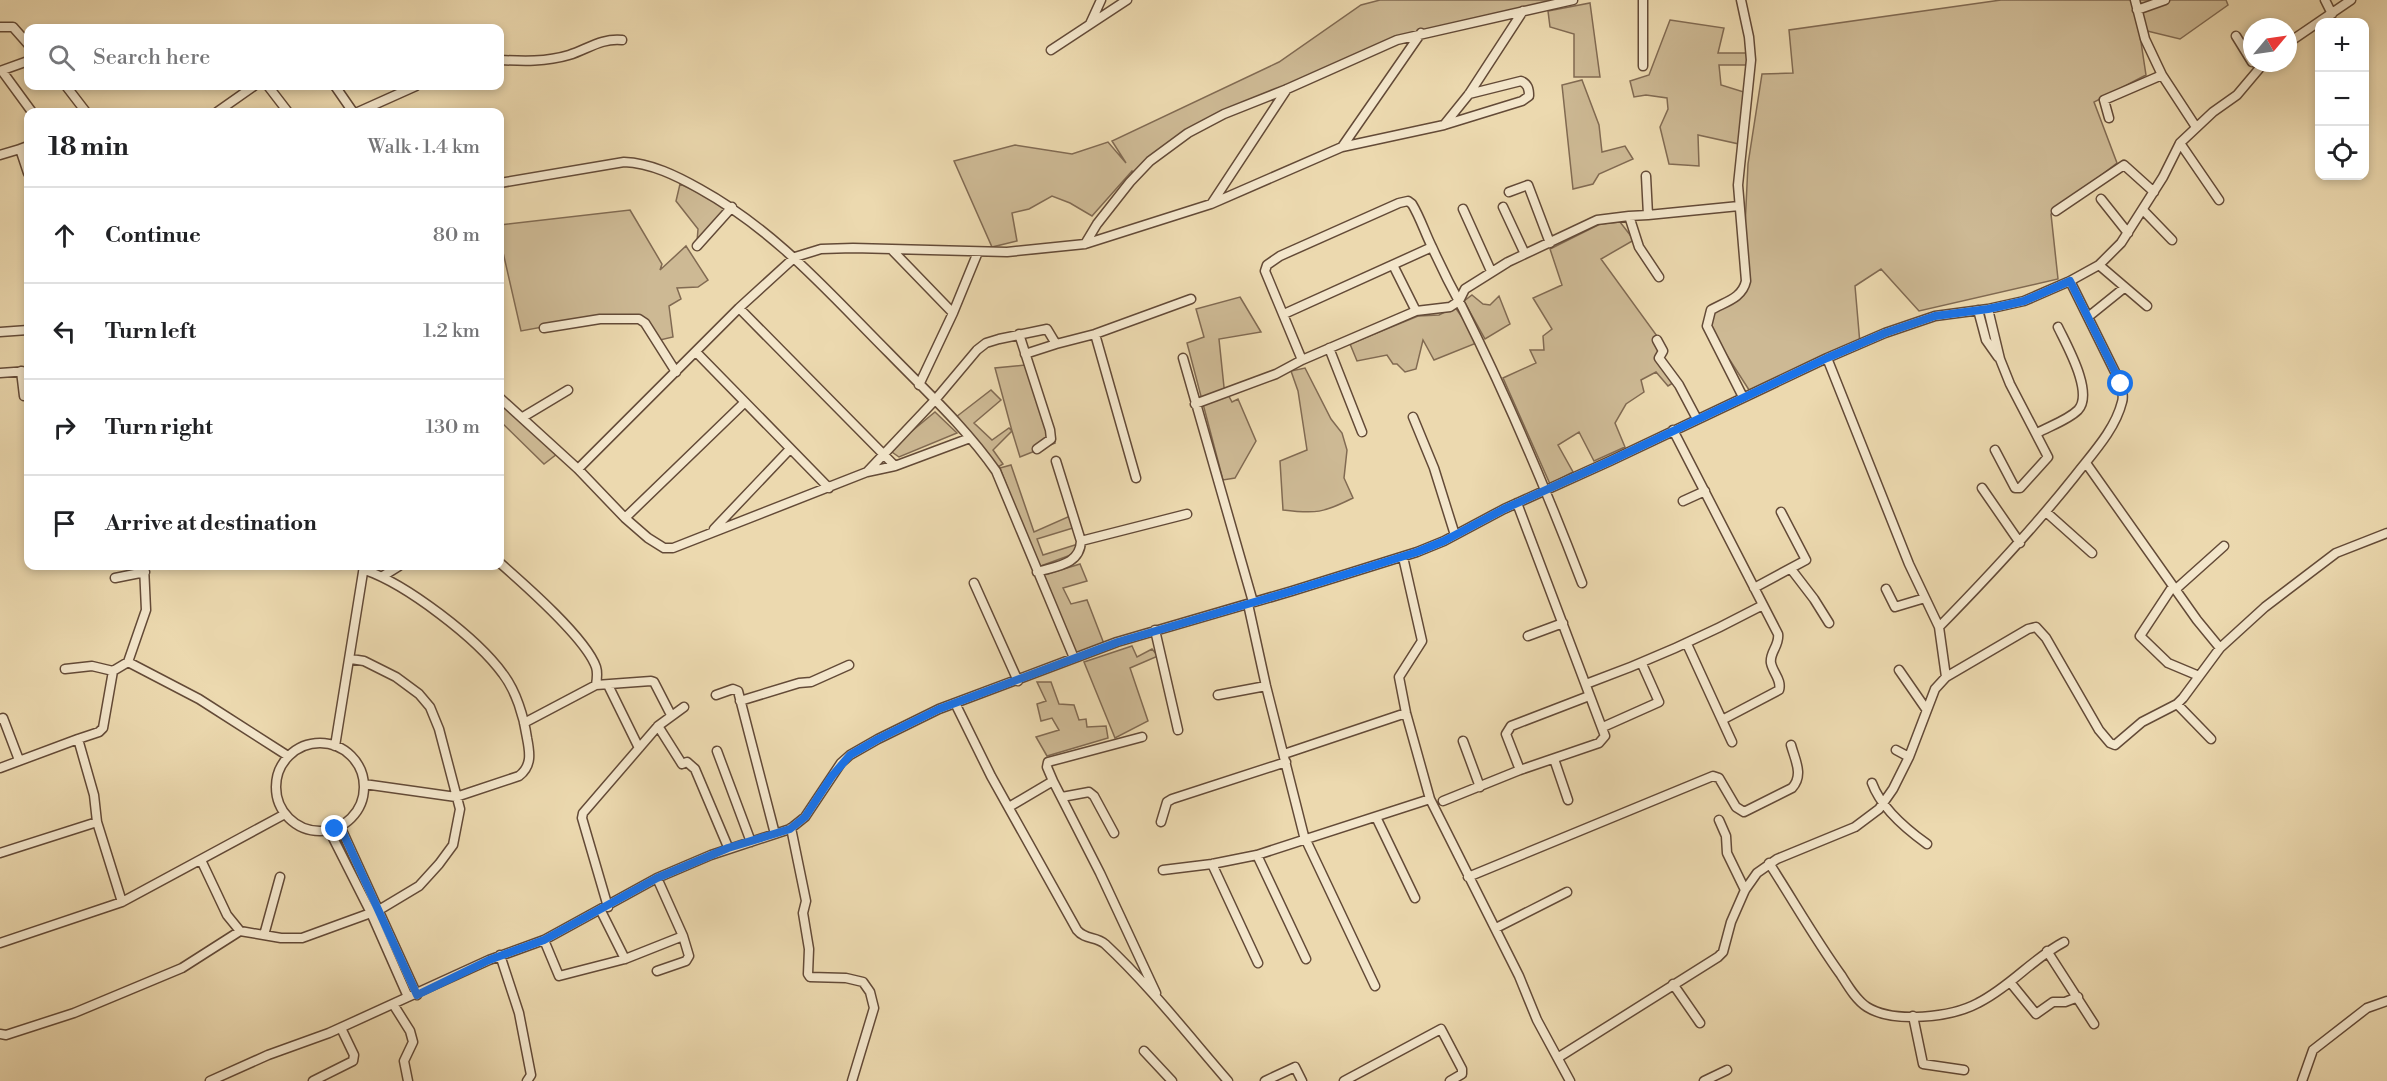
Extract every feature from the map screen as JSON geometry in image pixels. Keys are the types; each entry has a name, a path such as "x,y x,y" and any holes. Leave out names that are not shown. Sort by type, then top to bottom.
{"street":[{"path":"1089,27 1101,0"},
{"path":"1052,50 1127,0"},
{"path":"1084,244 1130,182 1163,151 1188,133 1224,114 1287,89 1377,48 1421,33 1573,0"},
{"path":"1643,0 1643,66"},
{"path":"1741,0 1749,37 1751,60 1740,149 1739,206 1743,241 1744,288 1732,300 1711,310 1707,326 1743,397"},
{"path":"2135,0 2145,39 2162,75 2196,127"},
{"path":"2138,10 2165,0"},
{"path":"2325,0 2332,14"},
{"path":"2297,38 2351,0"},
{"path":"1444,125 1468,94 1523,10"},
{"path":"0,27 13,27 24,39"},
{"path":"1342,147 1421,33"},
{"path":"2236,36 2243,47"},
{"path":"504,60 550,60 576,53 600,41 622,40"},
{"path":"24,62 1,71 29,108"},
{"path":"210,1081 268,1055 341,1028 500,956 544,940 657,878 728,848 791,828 805,817 832,776 850,755 878,739 955,703 1155,630 1403,557 1455,535 1517,503 1827,358 1927,318 2024,301 2070,281 2099,265 2128,233 2154,192 2180,143 2196,127 2237,95 2250,72"},
{"path":"2109,118 2104,100 2162,75"},
{"path":"578,469 740,308 795,257 806,252 821,249 1007,252 1084,244 1211,204 1342,147 1444,125 1522,101 1529,96 1529,90 1528,86 1521,81 1468,94"},
{"path":"1211,204 1287,89"},
{"path":"69,90 83,108"},
{"path":"223,108 248,90"},
{"path":"271,90 285,108"},
{"path":"338,90 350,108"},
{"path":"367,108 407,90"},
{"path":"2180,143 2219,200"},
{"path":"0,155 24,148"},
{"path":"504,182 624,162 640,163 689,182 732,207 795,257 935,400 996,471 1074,658"},
{"path":"2056,211 2124,165 2154,192"},
{"path":"1646,176 1648,215"},
{"path":"1509,192 1528,185 1550,243"},
{"path":"2101,199 2128,233"},
{"path":"1302,360 1267,278 1267,265 1280,256 1334,231 1408,201 1414,207 1547,490 1582,583"},
{"path":"1460,304 1465,289 1491,271 1598,220 1739,206"},
{"path":"697,246 732,207"},
{"path":"1503,207 1525,254"},
{"path":"1463,209 1491,271"},
{"path":"2143,210 2172,240"},
{"path":"1629,216 1639,247 1659,277"},
{"path":"1284,314 1432,247"},
{"path":"892,250 953,313"},
{"path":"920,385 978,252"},
{"path":"2099,265 2148,306"},
{"path":"1394,266 1416,311"},
{"path":"1939,627 2020,543 2046,512 2110,431 2122,404 2121,384 2070,281"},
{"path":"2088,318 2124,288"},
{"path":"1025,354 1095,334 1191,299"},
{"path":"1196,404 1276,374 1302,360 1416,311 1442,309 1460,304"},
{"path":"740,308 895,466"},
{"path":"1988,309 2000,359 2018,403 2037,433 2048,457 2020,488 2015,488 1995,450"},
{"path":"1978,310 1986,340 2000,359"},
{"path":"544,328 600,319 639,320 645,323 676,372"},
{"path":"2037,433 2073,414 2079,409 2084,399 2084,387 2058,327"},
{"path":"867,472 935,400 977,350 986,343 1047,329 1056,344"},
{"path":"0,332 24,330"},
{"path":"1019,334 1051,439 1037,448"},
{"path":"1095,334 1136,478"},
{"path":"1657,340 1663,351 1659,358 1679,385 1697,419"},
{"path":"1329,348 1362,432"},
{"path":"696,352 829,488"},
{"path":"1183,358 1251,603 1266,686 1306,840 1375,986"},
{"path":"1827,358 1909,564 1939,627 1946,677"},
{"path":"0,374 24,371"},
{"path":"523,417 568,390"},
{"path":"504,401 578,469 626,518 648,538 664,548 673,548 867,472 895,466 970,438"},
{"path":"626,518 745,402"},
{"path":"1413,417 1434,468 1455,535"},
{"path":"1673,430 1778,634 1779,640 1771,663 1780,687 1779,690 1722,720"},
{"path":"713,531 790,449"},
{"path":"1037,572 1074,560 1081,552 1081,542 1056,461"},
{"path":"2086,462 2197,620 2220,648"},
{"path":"1982,488 2020,543"},
{"path":"1683,501 1705,492"},
{"path":"1443,801 1520,770 1603,741 1605,736 1517,503"},
{"path":"1754,588 1806,560 1781,512"},
{"path":"2046,512 2092,553"},
{"path":"1081,542 1187,514"},
{"path":"1559,1057 1723,952 1731,922 1745,890 1757,873 1769,863 1855,827 1868,819 1893,789 1909,757 1935,689 1946,677 2033,626 2046,638 2077,694 2110,743 2116,744 2142,722 2177,704 2220,648 2265,607 2336,553 2387,533"},
{"path":"2199,676 2169,663 2141,638 2142,632 2174,587 2224,546"},
{"path":"1403,557 1422,640 1399,677 1406,713 1430,799 1520,976 1537,1020 1570,1081"},
{"path":"504,567 546,606 588,652 596,666 596,686"},
{"path":"1791,569 1829,623"},
{"path":"115,578 141,570"},
{"path":"65,669 92,666 113,671 128,662 147,610 144,570"},
{"path":"335,746 365,570"},
{"path":"364,784 456,797 519,776 529,764 524,723 511,687 494,662 418,597 370,570"},
{"path":"383,576 393,570"},
{"path":"974,583 1018,681"},
{"path":"1886,589 1895,607 1925,597"},
{"path":"1586,684 1642,664 1687,644 1763,605"},
{"path":"1528,636 1563,623"},
{"path":"1155,630 1178,730"},
{"path":"1687,644 1732,742"},
{"path":"201,860 227,915 240,931 302,939 375,912 419,886 453,845 460,809 439,729 430,707 419,694 396,677 364,661 351,659"},
{"path":"128,662 199,699 288,756"},
{"path":"1603,727 1659,702 1642,664"},
{"path":"740,701 799,683 811,682 849,665"},
{"path":"1899,670 1926,709"},
{"path":"0,768 99,732 103,728 113,671"},
{"path":"524,723 596,686 654,682 672,715"},
{"path":"608,685 639,748"},
{"path":"1218,695 1266,686"},
{"path":"716,695 735,688 775,834"},
{"path":"1520,770 1506,734 1511,726 1589,696"},
{"path":"955,703 1009,807 1081,935 1103,942 1157,996 1228,1081"},
{"path":"2177,704 2211,739"},
{"path":"625,959 604,909 582,818 583,813 658,726 684,707"},
{"path":"1161,822 1167,802 1172,799 1406,713"},
{"path":"0,719 3,718 19,760"},
{"path":"658,726 681,764 687,762 695,770 728,848"},
{"path":"1142,737 1048,762 1047,767 1157,996"},
{"path":"78,739 94,795 97,822 122,902"},
{"path":"1463,741 1480,787"},
{"path":"321,743 335,746 348,753 357,764 364,784 360,804 349,821 329,830 305,828 285,814 277,798 276,780 288,756 306,745 321,743"},
{"path":"1468,877 1713,776 1719,778 1736,807 1744,812 1792,788 1798,782 1799,773 1791,745"},
{"path":"1896,750 1909,757"},
{"path":"717,751 751,842"},
{"path":"1554,759 1568,800"},
{"path":"1009,807 1053,781"},
{"path":"1872,783 1883,803 1907,828 1927,844"},
{"path":"1062,797 1089,792 1094,796 1114,833"},
{"path":"1163,870 1257,855 1430,799"},
{"path":"0,943 122,902 285,814"},
{"path":"1376,817 1415,898"},
{"path":"1719,820 1726,836 1727,853 1745,890"},
{"path":"0,853 97,822"},
{"path":"340,826 412,996"},
{"path":"791,828 806,901 803,913 809,950 808,974 810,977 846,978 862,982 873,999 874,1008 852,1081"},
{"path":"329,830 375,912"},
{"path":"1257,855 1306,959"},
{"path":"1769,863 1825,953 1853,992 1866,1006 1882,1014 1914,1016 1959,1012 1978,1004 2010,982 2047,951 2064,942"},
{"path":"1212,864 1258,963"},
{"path":"264,935 280,877"},
{"path":"657,878 683,936 689,958 657,971"},
{"path":"1496,928 1567,892"},
{"path":"0,1034 6,1035 74,1013 183,968 240,931"},
{"path":"544,940 559,976 625,959 683,936"},
{"path":"2047,951 2094,1024"},
{"path":"500,956 522,1026 531,1075 527,1081"},
{"path":"2010,982 2036,1014 2053,1002 2064,1002 2078,997"},
{"path":"1673,984 1700,1023"},
{"path":"2302,1081 2313,1050 2367,1008 2387,1001"},
{"path":"393,1004 410,1031 413,1042 404,1061 408,1081"},
{"path":"1914,1016 1923,1064 1964,1070"},
{"path":"313,1081 353,1061 354,1055 341,1028"},
{"path":"1344,1081 1441,1029 1462,1070 1462,1074 1450,1081"},
{"path":"1144,1051 1172,1081"},
{"path":"1265,1081 1295,1067 1302,1081"},
{"path":"1704,1081 1726,1070"}],"shaded area":[{"path":"1380,0 1572,0 1377,47 1254,100 1162,151 1158,150 1134,174 1132,171 1092,216 1052,196 1029,209 1012,213 1017,241 992,247 954,161 1015,145 1072,154 1108,142 1126,163 1112,141 1279,62 1361,5"},
{"path":"2001,0 2226,0 2228,5 2180,39 2139,29 2146,75 2094,102 2117,163 2051,214 2058,279 1919,311 1881,269 1855,286 1860,344 1751,393 1708,326 1712,310 1733,300 1748,281 1745,227 1748,164 1762,74 1793,73 1789,30"},
{"path":"1590,3 1600,77 1574,77 1574,34 1550,27 1548,11"},
{"path":"1670,20 1724,28 1718,53 1748,53 1749,65 1719,65 1721,85 1747,93 1739,144 1698,135 1699,166 1669,164 1660,127 1668,109 1667,98 1646,95 1634,97 1630,81 1649,75"},
{"path":"1582,80 1599,125 1602,152 1625,146 1633,159 1599,174 1593,184 1573,189 1562,85"},
{"path":"680,184 728,206 697,242 698,229 676,201"},
{"path":"630,210 662,264 660,270 686,246 708,280 698,287 677,288 681,299 669,306 673,337 660,340 638,315 603,316 521,331 504,257 504,225"},
{"path":"1620,222 1634,240 1601,259 1665,347 1659,359 1676,381 1668,386 1656,372 1641,380 1644,392 1626,404 1615,423 1625,447 1594,461 1579,432 1558,445 1573,472 1550,484 1503,378 1536,363 1530,350 1544,350 1543,336 1552,329 1533,298 1562,285 1550,249 1600,224"},
{"path":"1472,295 1483,304 1490,305 1499,296 1510,324 1485,339 1464,301"},
{"path":"1240,297 1261,332 1219,339 1224,387 1232,402 1238,399 1256,441 1235,478 1223,480 1187,343 1204,337 1196,309"},
{"path":"1455,307 1479,342 1434,360 1423,340 1416,369 1405,372 1397,364 1393,364 1387,355 1357,361 1350,344 1418,316 1439,315"},
{"path":"1025,365 1055,443 1020,457 995,368"},
{"path":"1305,368 1331,419 1342,433 1347,450 1344,478 1353,498 1334,507 1312,512 1283,510 1280,461 1307,450 1298,391 1291,371"},
{"path":"991,390 1001,400 974,423 992,440 1009,428 1012,431 993,450 1003,464 998,467 956,417"},
{"path":"504,404 557,454 544,464 504,425"},
{"path":"935,412 957,433 899,457 889,450"},
{"path":"1011,465 1034,532 1070,516 1073,528 1037,539 1043,555 1078,544 1079,552 1038,567 1000,468"},
{"path":"1080,564 1087,581 1063,588 1071,604 1087,600 1106,649 1078,659 1044,575"},
{"path":"1132,646 1137,657 1152,649 1158,656 1130,668 1148,721 1115,738 1084,662"},
{"path":"1037,682 1051,682 1059,704 1074,705 1079,720 1086,719 1087,727 1106,726 1108,738 1047,756 1036,737 1059,730 1052,718 1041,721 1037,704 1046,701"}],"route":[{"path":"335,829 340,826 417,995 489,960 544,940 601,911 657,878 728,848 790,829 805,817 841,763 850,755 939,709 1118,642 1417,552 1827,358 1910,323 1953,312 1988,309 2024,301 2070,281 2121,384"}]}
